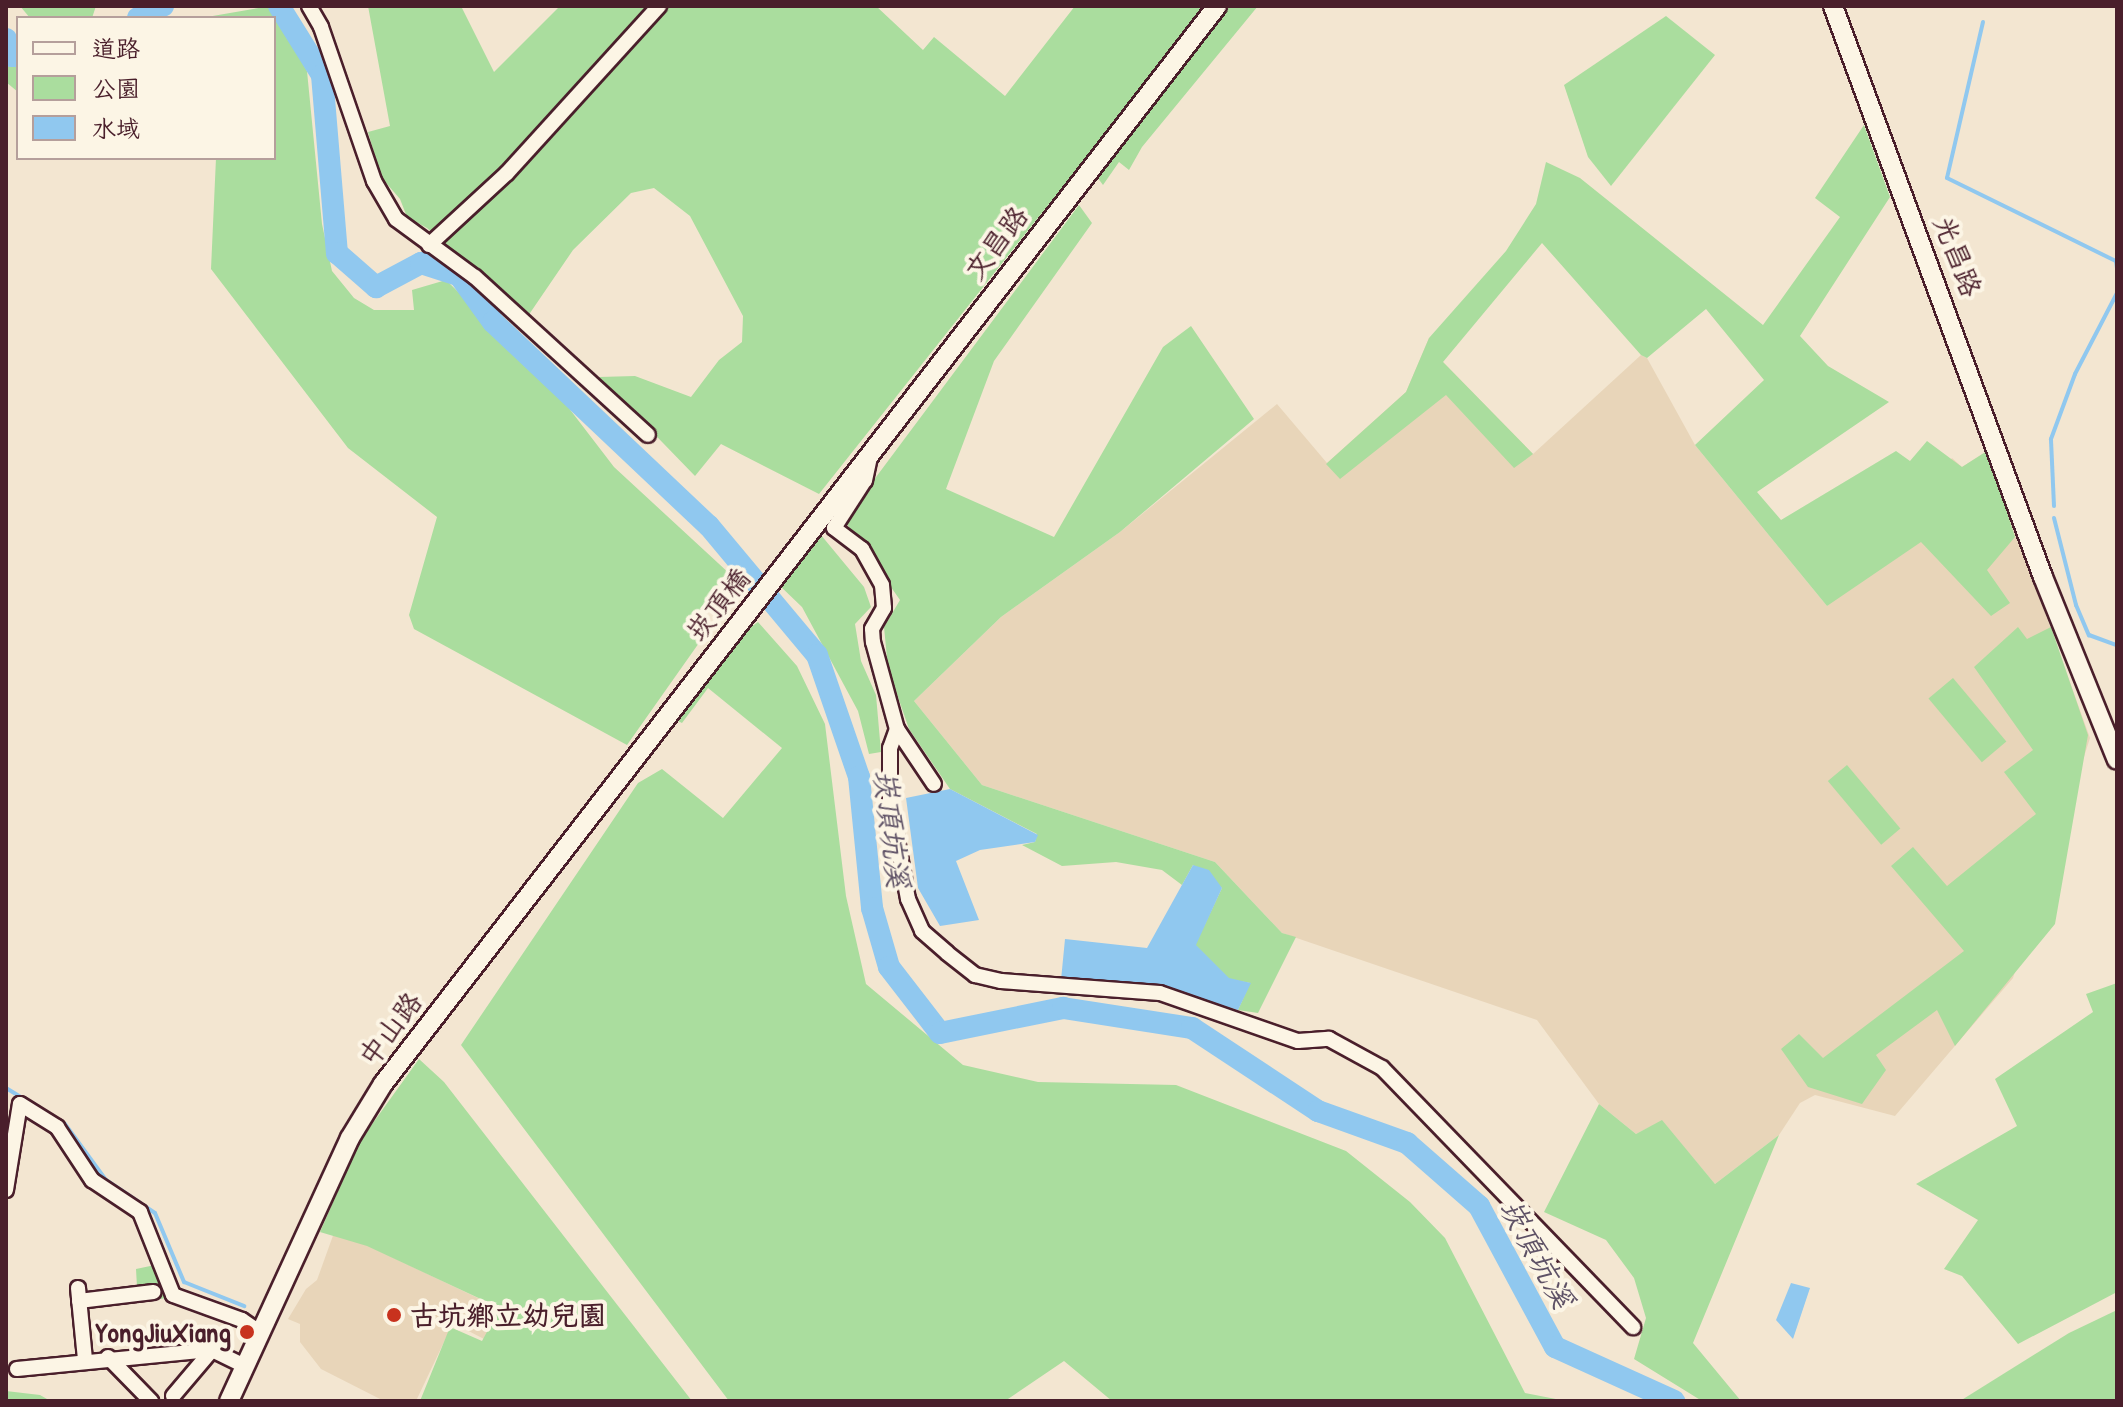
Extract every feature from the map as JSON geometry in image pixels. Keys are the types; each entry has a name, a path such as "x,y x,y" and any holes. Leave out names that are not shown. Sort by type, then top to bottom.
{"main road":[{"name":"文昌路","path":"823,517 1217,6"},
{"name":"光昌路","path":"1833,6 2027,528 2117,760"},
{"name":"崁頂橋","path":"656,727 823,517"},
{"name":"中山路","path":"229,1401 350,1138 383,1084 656,727"}],"street":[{"path":"309,6 321,27 374,181 396,219 475,277 648,435"},
{"path":"429,245 499,182 659,6"},
{"path":"871,453 865,480 834,528 862,549 882,585 884,608 872,629 873,642 897,729 934,784"},
{"path":"897,729 890,748 890,802 908,899 922,931 947,953 975,975 1001,981 1160,993 1298,1041 1329,1039 1382,1068 1633,1327"},
{"path":"6,1190 20,1104 57,1127 92,1180 140,1212 173,1295 242,1320 259,1332"},
{"path":"85,1360 78,1294 153,1292"},
{"path":"17,1369 108,1357 212,1350 245,1366"},
{"path":"173,1396 212,1350"},
{"path":"108,1357 151,1401"}],"shaded area":[{"path":"1429,338 1443,362 1533,454 1641,355 1647,358 1695,445 1827,606 1952,458 1962,467 1987,451 2090,738 2013,978 1895,1116 1815,1095 1800,1103 1779,1135 1715,1184 1662,1121 1636,1134 1599,1104 1537,1020 1282,933 1215,862 982,785 914,701 1001,617 1120,532 1277,404 1327,463 1406,392"},
{"name":"古坑鄉立幼兒園","path":"335,1230 499,1308 484,1339 453,1323 416,1401 384,1401 321,1369 300,1342 300,1324 288,1319 306,1289 317,1280"}],"green space":[{"path":"20,6 96,6 93,16 28,16"},
{"path":"270,6 276,16 212,16"},
{"path":"368,6 461,6 494,72 560,6 876,6 923,50 934,37 1005,96 1075,6 1206,6 819,494 721,444 695,476 599,377 635,376 691,397 719,360 742,342 743,316 690,216 654,188 631,193 573,250 528,316 427,228 407,217 400,199 381,177 368,132 390,126"},
{"path":"1230,6 1258,6 1142,147 1129,170 1119,162 1103,185 1091,169"},
{"path":"1666,16 1715,55 1611,186 1588,157 1564,85"},
{"path":"276,17 307,71 322,224 332,271 354,298 374,310 414,310 412,290 446,280 545,377 614,467 744,587 721,614 704,605 696,621 706,633 627,745 414,629 409,615 437,517 348,448 211,269 216,160 276,160"},
{"path":"6,66 16,67 16,90 6,82"},
{"path":"1864,125 1890,197 1800,336 1828,366 1889,402 1757,492 1781,520 1896,451 1910,461 1927,441 1962,467 1987,451 2015,537 1987,570 2010,603 1991,616 1921,542 1827,606 1695,445 1764,380 1706,309 1647,358 1641,355 1542,243 1443,362 1533,454 1514,468 1446,395 1340,479 1326,464 1406,392 1429,338 1506,251 1536,204 1546,162 1580,178 1763,325 1840,217 1815,198"},
{"path":"1079,205 1092,223 994,361 946,489 1054,537 1163,347 1191,326 1254,419 1120,532 1001,617 914,701 982,785 1215,862 1282,933 1296,937 1258,1013 1238,1010 1250,983 1229,979 1195,945 1222,888 1193,865 1182,885 1162,870 1116,862 1062,866 1022,845 1035,842 1037,834 950,789 909,729 888,668 884,627 900,600 844,520"},
{"path":"816,529 864,587 871,607 855,624 861,661 876,695 881,752 869,754 858,711 802,607 778,584"},
{"path":"758,622 797,666 825,724 846,896 866,984 963,1065 1038,1082 1176,1085 1346,1151 1410,1202 1445,1238 1525,1393 1566,1401 1112,1401 1064,1361 1005,1401 729,1401 461,1045 638,783 662,769 723,818 782,748 708,688 682,723 672,718 733,640"},
{"path":"2018,627 2027,639 2051,627 2088,735 2055,924 1955,1046 1937,1010 1876,1055 1886,1070 1862,1104 1808,1087 1781,1049 1799,1034 1823,1058 1964,951 1891,866 1913,847 1947,886 2036,814 2004,772 2033,750 1974,667"},
{"path":"1953,678 2006,742 1982,762 1928,699"},
{"path":"1847,765 1900,829 1881,845 1828,781"},
{"path":"2117,983 2117,1292 2018,1344 1962,1276 1944,1269 1978,1220 1916,1184 2017,1126 1995,1079 2093,1012 2086,994"},
{"path":"419,1059 444,1082 692,1401 420,1401 450,1327 482,1341 500,1308 367,1246 320,1232 360,1141"},
{"path":"1599,1104 1636,1134 1662,1120 1715,1184 1779,1135 1693,1343 1741,1401 1702,1401 1634,1359 1646,1318 1634,1278 1606,1240 1544,1212"},
{"path":"155,1265 170,1297 161,1299 153,1284 137,1287 136,1269"},
{"path":"2117,1310 2117,1401 1960,1401 2069,1333"},
{"path":"6,1391 40,1395 47,1399 6,1401"}],"water":[{"path":"950,789 1038,835 1035,842 980,850 956,861 979,920 940,926 918,888 906,798"},
{"path":"1193,865 1209,870 1222,888 1196,945 1229,978 1251,983 1238,1010 1180,993 1061,980 1065,939 1147,948"},
{"path":"1791,1283 1810,1288 1793,1339 1776,1320"}],"waterway":[{"name":"崁頂坑溪","path":"142,16 163,6"},
{"name":"崁頂坑溪","path":"279,6 322,75 337,253 376,287 421,263 459,275 493,322 709,526 817,655 859,777 872,908 889,967 940,1033 1063,1008 1192,1028 1318,1111 1407,1143 1479,1206 1555,1347 1674,1401"},
{"path":"1983,22 1947,178 2116,261 2117,268"},
{"name":"崁頂坑溪","path":"6,39 12,56 16,56"},
{"path":"2054,506 2051,439 2075,374 2117,293"},
{"path":"2054,518 2076,605 2089,635 2117,645"},
{"path":"6,1088 65,1124 106,1180 155,1213 184,1282 244,1306"}],"place":[{"name":"古坑鄉立幼兒園","path":"394,1315"},
{"name":"YongJiuXiang","path":"247,1332"}]}
